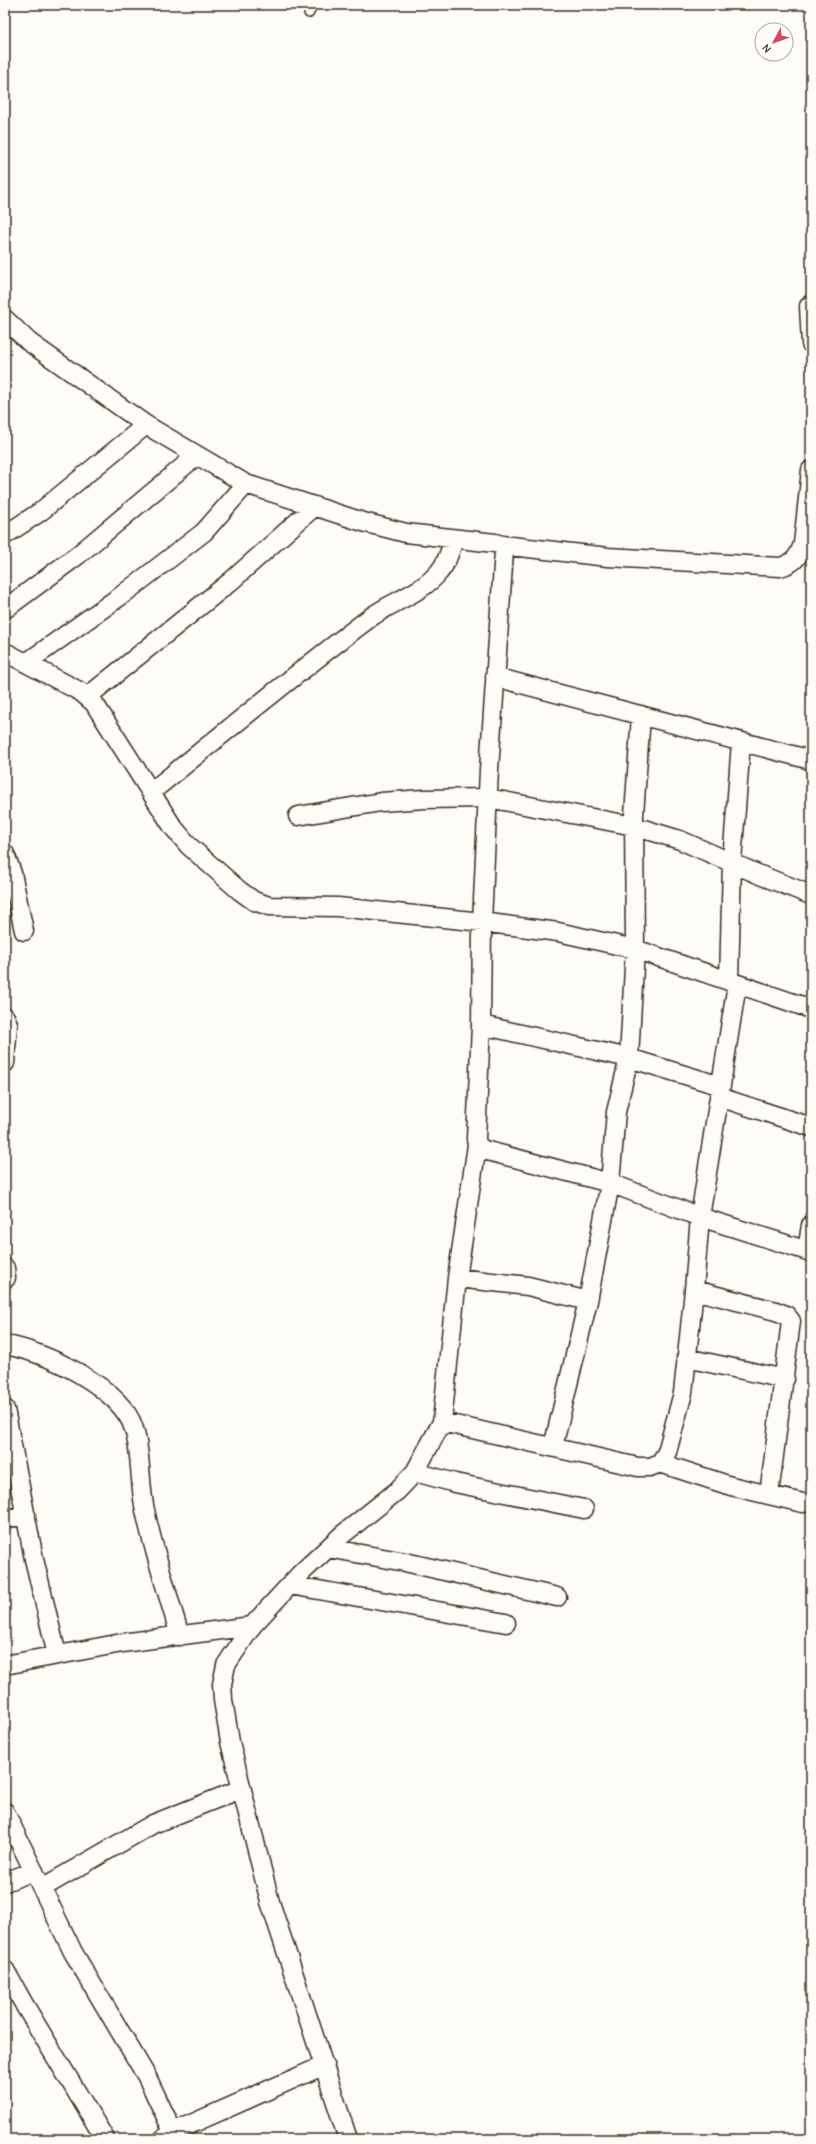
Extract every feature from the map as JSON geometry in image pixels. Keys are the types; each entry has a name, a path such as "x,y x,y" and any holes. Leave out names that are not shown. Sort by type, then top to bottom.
{"street":[{"path":"811,304 811,344"},
{"path":"5,319 12,336 29,342 146,425 196,456 246,484 363,522 406,533 608,557 780,567 792,564 805,554 802,544 811,470"},
{"path":"5,536 40,512 146,425"},
{"path":"5,609 78,555 196,456"},
{"path":"26,663 122,595 204,532 246,484"},
{"path":"87,697 230,582 315,506"},
{"path":"151,792 274,692 372,616 426,586 446,563 454,539"},
{"path":"348,2139 325,2065 270,1902 230,1742 222,1700 222,1684 226,1665 252,1626 290,1585 328,1548 397,1491 415,1472 442,1422 457,1278 477,1145 476,1139 482,1025 482,922 495,677 504,551 502,545"},
{"path":"5,652 81,692 94,703 173,827 189,846 254,901 269,906 338,908 482,922 558,932 635,949 811,1009"},
{"path":"495,677 811,760"},
{"path":"553,1447 588,1301 610,1183 616,1112 629,1058 635,949 634,826 641,715"},
{"path":"442,1422 638,1467 650,1467 660,1462 667,1452 682,1393 694,1290 700,1217 720,1091 733,983 732,862 741,742"},
{"path":"298,816 381,802 424,799 488,798 634,826 680,840 811,895"},
{"path":"5,854 12,873 24,931"},
{"path":"5,1063 6,1022"},
{"path":"482,1025 629,1058 720,1091 811,1127"},
{"path":"477,1145 484,1150 610,1183 700,1217 809,1252 811,1225"},
{"path":"457,1278 528,1286 588,1301"},
{"path":"694,1290 786,1315 791,1321 792,1329 769,1495"},
{"path":"5,1345 32,1351 89,1379 123,1409 130,1418 138,1448 144,1509 180,1636"},
{"path":"686,1358 785,1379"},
{"path":"5,1409 34,1559 57,1655"},
{"path":"660,1462 731,1486 803,1503"},
{"path":"415,1472 455,1483 584,1509"},
{"path":"5,1519 26,1514"},
{"path":"328,1548 405,1562 557,1597"},
{"path":"290,1585 506,1623"},
{"path":"5,1665 122,1643 252,1626"},
{"path":"42,1888 153,1824 242,1789"},
{"path":"5,1812 73,1952 147,2077 169,2137 325,2065"},
{"path":"5,1882 34,1871"},
{"path":"5,1970 105,2139"}]}
